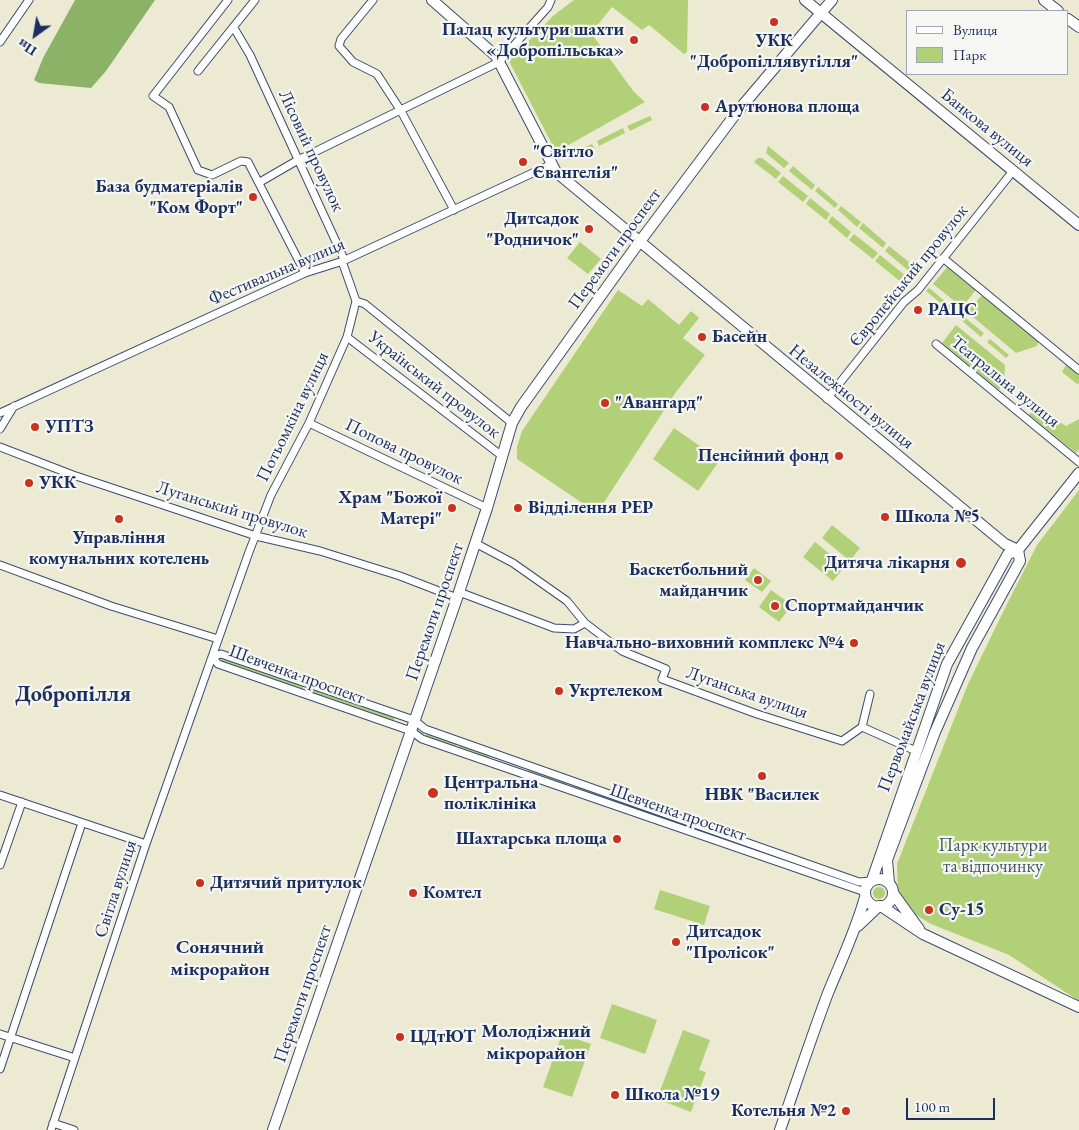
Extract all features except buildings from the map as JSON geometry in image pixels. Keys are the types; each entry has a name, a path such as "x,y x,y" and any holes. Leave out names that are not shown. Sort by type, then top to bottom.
{"main road":[{"name":"Незалежності вулиця","path":"432,0 490,50 499,62 556,172 827,399 1005,544 1018,550"},
{"name":"Банкова вулиця","path":"805,0 1079,225"},
{"path":"821,13 832,0"},
{"path":"1044,0 1057,10"},
{"name":"Перемоги проспект","path":"273,1130 458,595 487,508 512,423 520,407 639,242 745,102 821,13"},
{"name":"Первомайська вулиця","path":"871,881 954,648 1008,554 1018,550 1079,473"},
{"name":"Первомайська вулиця","path":"891,888 887,860 935,732 972,648 1020,561 1018,550"},
{"path":"780,1130 827,995 857,926 865,894 871,881 884,880 923,934"},
{"path":"857,926 880,906 889,902 891,888"},
{"path":"865,894 872,905 880,906 923,934 1079,1007"}],"street":[{"path":"0,42 29,0"},
{"path":"228,0 153,96 169,107 198,170 212,175 241,161 248,162 306,273"},
{"path":"198,71 255,0"},
{"path":"373,0 341,39 339,46 353,62 377,74 401,111 454,210"},
{"path":"260,182 298,160 499,62 548,7 551,0"},
{"name":"Лісовий провулок","path":"234,28 250,55 343,257 356,301"},
{"name":"Фестивальна вулиця","path":"0,413 306,273 343,261 552,164"},
{"name":"Європейський провулок","path":"827,399 904,302 912,297 1013,171"},
{"path":"944,258 1079,370"},
{"path":"356,301 365,304 512,423"},
{"name":"Потьомкіна вулиця","path":"212,657 271,495 309,423 347,337 356,301"},
{"name":"Український провулок","path":"347,337 502,456"},
{"name":"Театральна вулиця","path":"936,344 1079,462"},
{"path":"0,429 15,406"},
{"name":"Попова провулок","path":"309,423 487,508"},
{"name":"Луганський провулок","path":"0,448 73,475 256,536 320,551 458,595"},
{"name":"Луганська вулиця","path":"475,543 513,563 566,601 585,623 622,651 666,668 662,679 842,741 862,727"},
{"path":"0,565 112,606 218,639"},
{"path":"458,595 554,628 574,628 585,623"},
{"name":"Шевченка проспект","path":"865,894 422,739 411,731 218,664 212,657 220,654 414,720 425,729 859,882 871,881"},
{"name":"Світла вулиця","path":"52,1127 146,844 212,657"},
{"path":"870,694 862,727 916,751"},
{"path":"0,795 146,844"},
{"path":"0,865 22,802"},
{"path":"0,1069 82,823"},
{"path":"0,1034 75,1058"},
{"path":"52,1127 74,1130"}],"green space":[{"path":"75,0 155,0 106,71 91,88 39,83 34,80 43,58"},
{"path":"574,0 688,0 687,52 684,54 649,25 642,30 612,7 591,33 634,92 645,102 556,152 509,61 554,15"},
{"path":"650,116 652,120 630,131 627,126"},
{"path":"623,128 625,133 599,146 597,141"},
{"path":"592,144 594,148 568,160 566,156"},
{"path":"768,146 789,163 784,168 766,153"},
{"path":"758,158 762,158 781,173 776,179 754,162"},
{"path":"793,166 815,185 812,190 789,171"},
{"path":"783,176 808,196 803,202 778,182"},
{"path":"818,187 838,204 835,208 815,191"},
{"path":"810,198 830,214 826,220 806,204"},
{"path":"841,206 861,222 857,227 838,210"},
{"path":"832,216 851,232 847,238 828,222"},
{"path":"863,223 886,243 883,248 859,228"},
{"path":"854,234 878,253 873,259 849,240"},
{"path":"580,242 601,259 588,274 567,258"},
{"path":"889,246 920,271 915,276 885,251"},
{"path":"880,255 912,281 907,287 875,261"},
{"path":"948,266 976,290 962,307 933,284"},
{"path":"929,288 958,312 955,315 926,291"},
{"name":"\"Авангард\"","path":"618,290 642,306 648,299 679,325 691,311 699,318 683,338 705,355 676,392 597,513 517,459 517,447 522,431"},
{"path":"983,294 1039,340 1037,346 1016,353 967,312"},
{"path":"964,317 984,333 981,337 961,320"},
{"path":"956,325 1005,365 1004,381 999,390 942,343"},
{"path":"990,339 1009,355 1006,358 987,342"},
{"path":"1066,365 1079,374 1079,383 1077,384 1062,372"},
{"path":"1034,408 1054,425 1058,421 1066,426 1079,419 1079,450 1076,453 1029,415"},
{"path":"674,428 720,460 698,491 653,459"},
{"name":"Парк культури та відпочинку","path":"1079,490 1079,1001 1009,955 931,924 911,912 898,893 897,864 968,684 1037,545"},
{"path":"832,525 860,548 850,561 822,538"},
{"path":"815,542 845,566 833,581 803,557"},
{"name":"Баскетбольний майданчик","path":"754,568 771,581 762,592 745,580"},
{"name":"Спортмайданчик","path":"771,590 792,605 779,622 759,607"},
{"path":"222,657 304,685 302,690 220,662"},
{"path":"310,688 395,717 393,722 308,692"},
{"path":"427,733 457,744 456,747 425,737"},
{"path":"460,745 489,755 488,759 458,748"},
{"path":"529,769 567,782 566,786 528,774"},
{"path":"575,785 680,822 679,825 574,789"},
{"path":"692,826 757,849 756,852 691,830"},
{"path":"761,850 856,883 855,887 760,854"},
{"path":"879,887 885,893 879,899 873,893"},
{"path":"660,890 710,906 704,925 654,909"},
{"path":"612,1004 657,1020 645,1054 600,1038"},
{"path":"683,1030 710,1040 699,1070 706,1072 691,1112 657,1099"},
{"path":"562,1034 591,1044 572,1097 543,1087"}],"place":[{"name":"УКК \"Добропіллявугілля\"","path":"774,22"},
{"name":"Палац культури шахти «Добропільська»","path":"634,40"},
{"name":"Арутюнова площа","path":"705,107"},
{"name":"\"Світло Євангелія\"","path":"523,162"},
{"name":"База будматеріалів \"Ком Форт\"","path":"253,197"},
{"name":"Дитсадок \"Родничок\"","path":"589,229"},
{"name":"РАЦС","path":"918,310"},
{"name":"Басейн","path":"702,337"},
{"name":"\"Авангард\"","path":"605,403"},
{"name":"УПТЗ","path":"35,427"},
{"name":"Пенсійний фонд","path":"839,456"},
{"name":"УКК","path":"29,483"},
{"name":"Храм \"Божої Матері\"","path":"452,508"},
{"name":"Відділення РЕР","path":"518,508"},
{"name":"Школа №5","path":"885,517"},
{"name":"Управління комунальних котелень","path":"119,519"},
{"name":"Дитяча лікарня","path":"961,563"},
{"name":"Баскетбольний майданчик","path":"758,580"},
{"name":"Спортмайданчик","path":"775,606"},
{"name":"Навчально-виховний комплекс №4","path":"854,643"},
{"name":"Укртелеком","path":"559,691"},
{"name":"НВК \"Василек","path":"762,776"},
{"name":"Центральна поліклініка","path":"433,793"},
{"name":"Шахтарська площа","path":"617,839"},
{"name":"Дитячий притулок","path":"200,883"},
{"name":"Комтел","path":"413,893"},
{"name":"Су-15","path":"929,910"},
{"name":"Дитсадок \"Пролісок\"","path":"676,942"},
{"name":"ЦДтЮТ","path":"400,1037"},
{"name":"Школа №19","path":"615,1095"},
{"name":"Котельня №2","path":"846,1111"}],"district":[{"name":"Добропілля","path":"73,695"},
{"name":"Сонячний мікрорайон","path":"220,959"},
{"name":"Молодіжний мікрорайон","path":"536,1043"}]}
